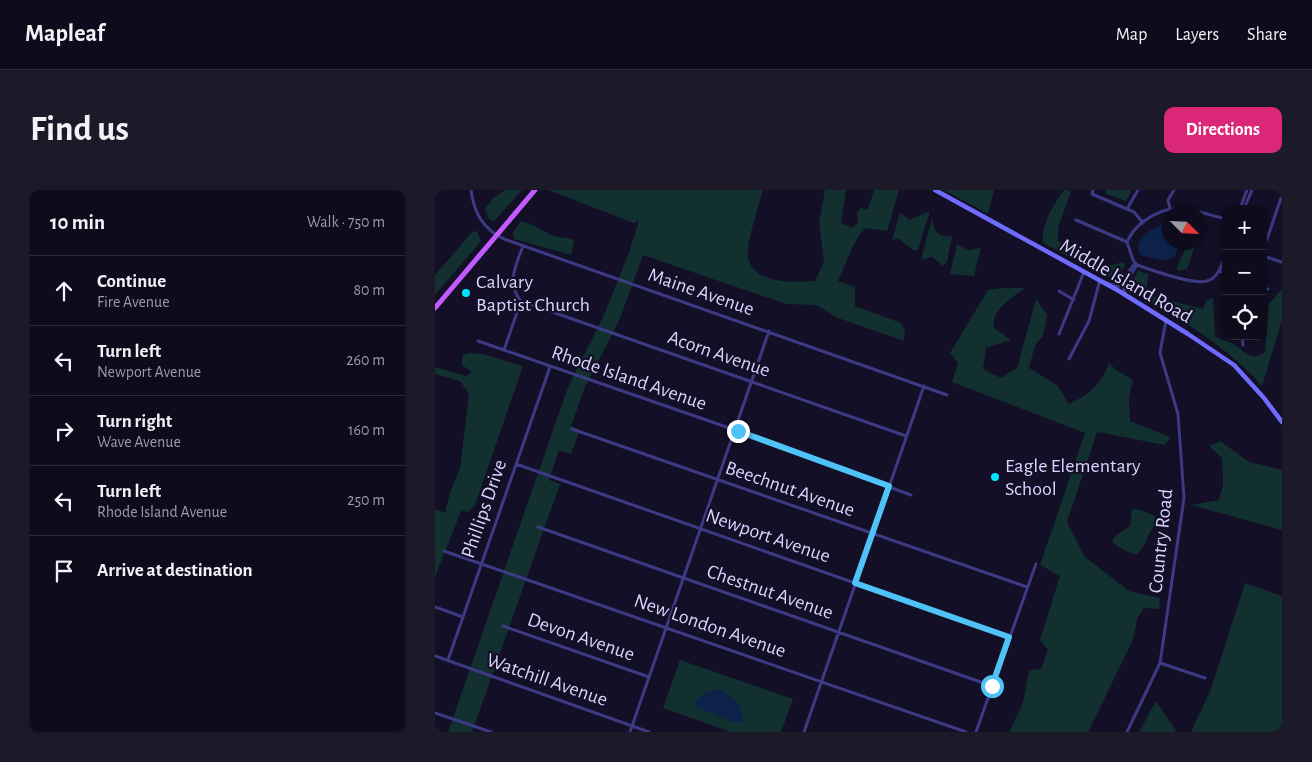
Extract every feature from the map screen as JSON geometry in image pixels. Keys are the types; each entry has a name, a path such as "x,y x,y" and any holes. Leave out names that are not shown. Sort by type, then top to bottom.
{"main road":[{"path":"435,308 535,190"}],"street":[{"name":"Maine Avenue","path":"471,190 476,214 497,236 947,394"},
{"name":"Middle Island Road","path":"935,190 1129,297 1234,364 1282,422"},
{"path":"1093,190 1093,194 1134,212 1143,222"},
{"path":"1127,209 1138,190"},
{"path":"1169,205 1168,200 1174,190"},
{"path":"1242,205 1247,190"},
{"path":"1246,205 1252,190"},
{"path":"1263,250 1281,198"},
{"path":"1127,242 1130,235 1143,222 1162,212"},
{"path":"1207,215 1222,219"},
{"path":"1076,220 1127,242 1136,264"},
{"path":"504,350 521,301 512,287 512,278 523,246"},
{"path":"1267,257 1282,262"},
{"path":"1136,264 1207,282 1219,271 1222,263"},
{"path":"1069,359 1089,321 1099,280 1118,287 1136,264"},
{"path":"1129,297 1124,292 1123,287 1136,264"},
{"path":"1059,334 1084,272"},
{"path":"1059,291 1074,300"},
{"name":"Acorn Avenue","path":"521,301 906,436"},
{"name":"Country Road","path":"1127,732 1160,662 1184,498 1178,414 1160,353 1166,319"},
{"path":"630,732 769,331"},
{"path":"1242,340 1243,345"},
{"name":"Rhode Island Avenue","path":"478,341 735,430 911,495"},
{"name":"Phillips Drive","path":"448,660 550,367"},
{"path":"805,732 924,386"},
{"name":"Beechnut Avenue","path":"572,429 1027,587"},
{"name":"Newport Avenue","path":"516,464 1009,637"},
{"name":"Chestnut Avenue","path":"538,527 992,686"},
{"name":"New London Avenue","path":"444,550 966,732"},
{"path":"977,732 1036,564"},
{"path":"435,607 463,617"},
{"name":"Devon Avenue","path":"503,626 649,677"},
{"name":"Watchill Avenue","path":"435,656 649,732"},
{"path":"1160,662 1205,678"},
{"path":"435,713 491,732"}],"green space":[{"path":"505,190 522,190 494,221 489,219 485,209 493,198"},
{"path":"548,190 763,190 750,235 749,261 754,269 762,275 772,279 795,282 815,281 824,262 819,222 825,190 846,190 841,223 852,228 858,223 857,212 861,208 868,210 874,190 899,190 887,231 866,228 862,232 854,244 838,281 855,287 855,306 901,323 905,332 904,341 838,318 816,305 786,304 643,255 619,321 585,387 571,426 580,430 571,454 559,450 549,480 560,484 472,732 448,732 568,387 604,315 639,221 634,223"},
{"path":"944,190 994,190 988,214"},
{"path":"1064,190 1071,191 1058,228 1058,241 1109,266 1123,262 1125,266 1118,274 1107,277 1043,243 1046,222 1052,208"},
{"path":"1105,190 1132,190 1126,201 1106,194"},
{"path":"930,211 918,250 913,250 898,238 892,240 900,213 910,220"},
{"path":"932,218 937,233 943,236 952,236 947,262 943,266 932,257 921,260"},
{"path":"521,221 554,236 574,240 571,255 514,239 513,232"},
{"path":"473,231 477,232 481,241 435,295 435,275"},
{"path":"957,244 968,250 981,248 974,276 950,274"},
{"path":"1185,250 1194,250 1187,269 1178,271 1177,267"},
{"path":"1138,271 1149,274 1146,291 1148,295 1203,309 1206,301 1213,298 1215,336 1234,344 1249,355 1254,356 1265,352 1269,304 1282,289 1282,320 1262,386 1249,372 1217,345 1182,321 1128,292 1128,288"},
{"path":"1025,288 1003,305 995,315 994,328 1011,340 986,348 983,369 1001,378 1017,368 1036,299 1047,315 1043,336 1035,345 1029,368 1058,386 1069,404 1094,388 1106,371 1109,363 1116,370 1133,380 1129,397 1130,421 1170,437 1165,445 1097,432 1067,522 1085,557 1129,591 1160,598 1159,609 1144,608 1137,619 1133,640 1088,732 1009,732 1023,703 1029,670 1041,669 1048,650 1040,640 1060,576 1040,565 1085,433 952,382 958,363 950,353 988,290"},
{"path":"468,353 483,354 523,366 475,505 468,512 461,511 435,577 435,510 445,512 460,468 469,394 460,381 435,374 435,367 466,376 472,372 462,365 462,356"},
{"path":"1220,441 1249,462 1282,470 1282,530 1191,505 1219,500 1223,484 1222,458 1209,446"},
{"path":"1132,509 1141,510 1161,519 1153,527 1144,546 1137,555 1123,550 1112,542 1115,536 1130,526"},
{"path":"1245,583 1282,596 1282,732 1191,732 1211,689"},
{"path":"680,660 793,699 781,732 731,732 663,708"},
{"path":"1156,701 1177,732 1139,732"}],"water":[{"path":"1162,224 1162,250 1177,250 1175,256 1165,261 1140,255 1138,249 1141,239"},
{"path":"719,689 737,702 743,716 743,722 733,722 696,707 695,701 706,692"}],"place":[{"name":"Calvary Baptist Church","path":"466,293"},
{"name":"Eagle Elementary School","path":"995,477"}],"route":[{"path":"738,431 889,486 855,583 1009,637 992,686"}]}
